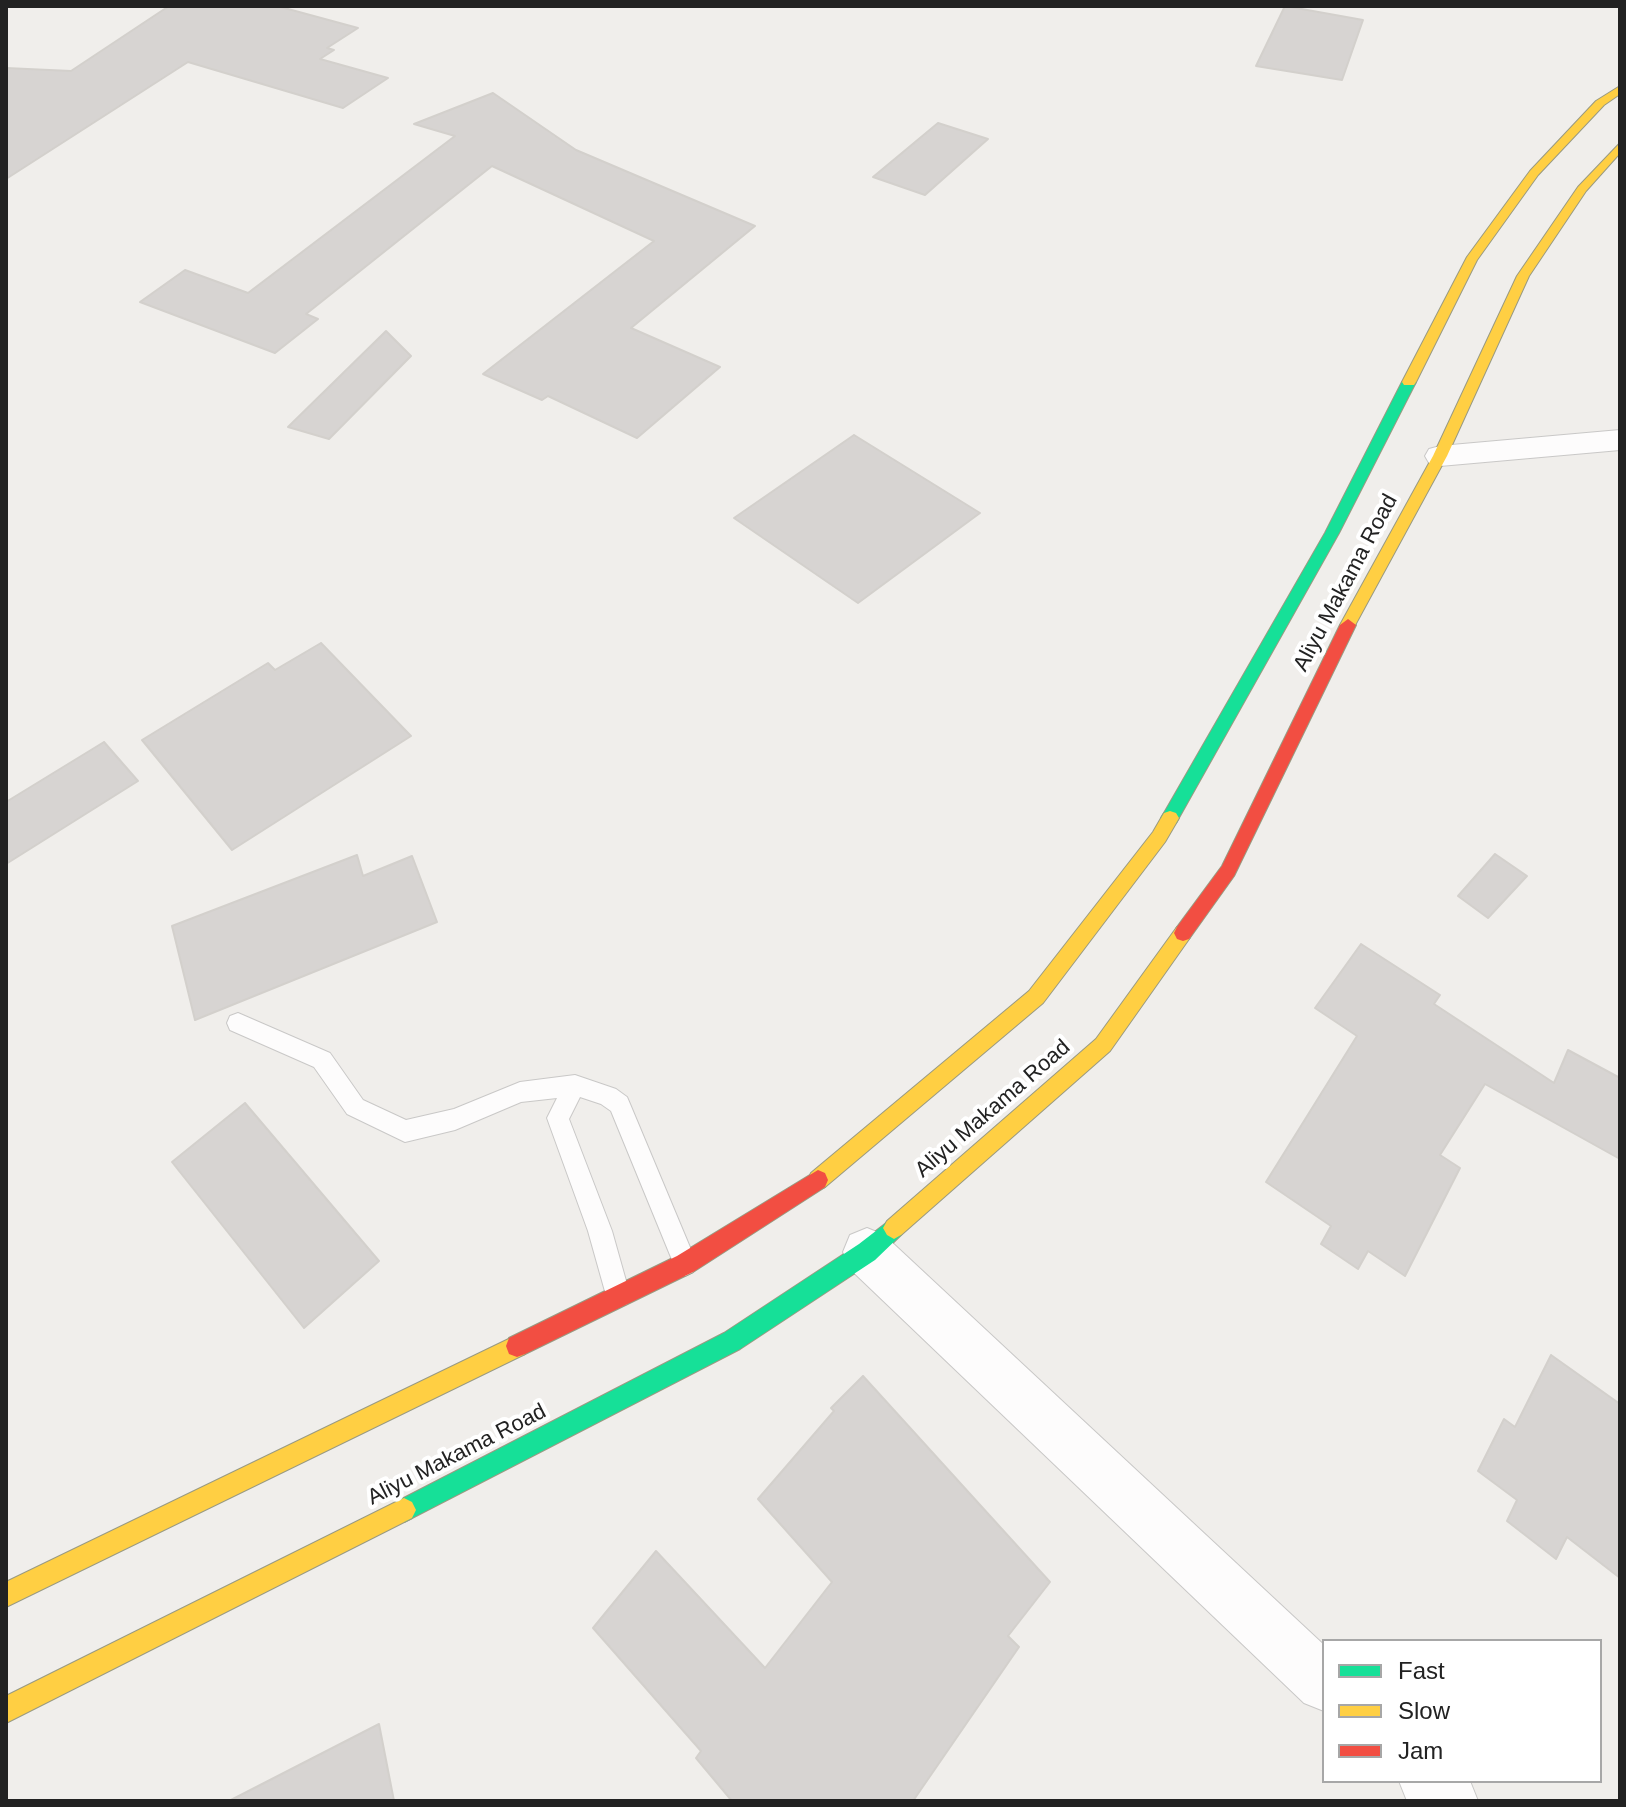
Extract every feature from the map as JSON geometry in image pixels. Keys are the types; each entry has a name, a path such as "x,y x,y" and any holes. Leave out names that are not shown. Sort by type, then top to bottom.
{"street":[{"name":"Aliyu Makama Road","path":"6,1595 685,1264 810,1186 1036,997 1159,837 1332,533 1471,260 1534,173 1600,103 1620,89"},
{"name":"Aliyu Makama Road","path":"6,1710 264,1583 732,1341 867,1252 1103,1045 1228,871 1362,597 1440,456 1523,276 1582,189 1620,146"},
{"path":"1440,456 1620,440"},
{"path":"867,1252 1322,1681"},
{"path":"1430,1783 1449,1801"}],"lane":[{"path":"238,1023 322,1060 355,1107 405,1131 455,1119 520,1092 575,1085 608,1096 619,1104 685,1264"},
{"path":"575,1085 558,1118 600,1231 618,1295"}],"building":[{"path":"169,6 277,6 358,28 327,48 334,50 320,59 388,78 343,108 188,62 6,179 6,68 71,71"},
{"path":"1285,6 1363,20 1342,80 1256,66"},
{"path":"493,93 576,150 755,226 631,328 720,367 637,438 548,396 542,400 483,374 654,241 492,166 306,314 318,319 275,353 140,302 185,270 248,293 455,136 414,124"},
{"path":"938,123 988,139 925,195 873,177"},
{"path":"386,331 411,356 329,439 288,427"},
{"path":"854,435 980,513 858,603 734,518"},
{"path":"321,643 411,736 232,850 142,740 268,663 275,670"},
{"path":"104,742 138,781 6,864 6,802"},
{"path":"1495,854 1527,876 1488,918 1458,896"},
{"path":"357,855 363,876 412,856 437,922 195,1020 172,926"},
{"path":"1361,944 1440,995 1434,1004 1554,1083 1568,1050 1620,1078 1620,1159 1485,1084 1440,1155 1460,1168 1405,1276 1368,1251 1358,1269 1321,1244 1331,1226 1266,1182 1357,1036 1315,1008"},
{"path":"245,1103 379,1261 304,1328 172,1162"},
{"path":"1551,1355 1620,1404 1620,1578 1567,1537 1556,1559 1507,1521 1517,1500 1478,1471 1504,1419 1515,1427"},
{"path":"863,1376 1050,1582 1008,1636 1019,1647 913,1801 732,1801 696,1758 701,1751 593,1628 656,1551 765,1668 832,1582 758,1499 834,1411 831,1408"},
{"path":"379,1724 394,1801 229,1801"}],"traffic: fast":[{"path":"1170,818 1332,533 1409,382"},
{"path":"404,1510 732,1341 867,1252 894,1228"}],"traffic: slow":[{"path":"1409,382 1471,260 1534,173 1600,103 1620,89"},
{"path":"1348,625 1440,456 1523,276 1582,189 1620,146"},
{"path":"818,1180 1036,997 1159,837 1170,818"},
{"path":"894,1228 1103,1045 1183,933"},
{"path":"6,1595 517,1346"},
{"path":"6,1710 404,1510"}],"traffic: jam":[{"path":"1183,933 1228,871 1348,625"},
{"path":"517,1346 685,1264 818,1180"}]}
